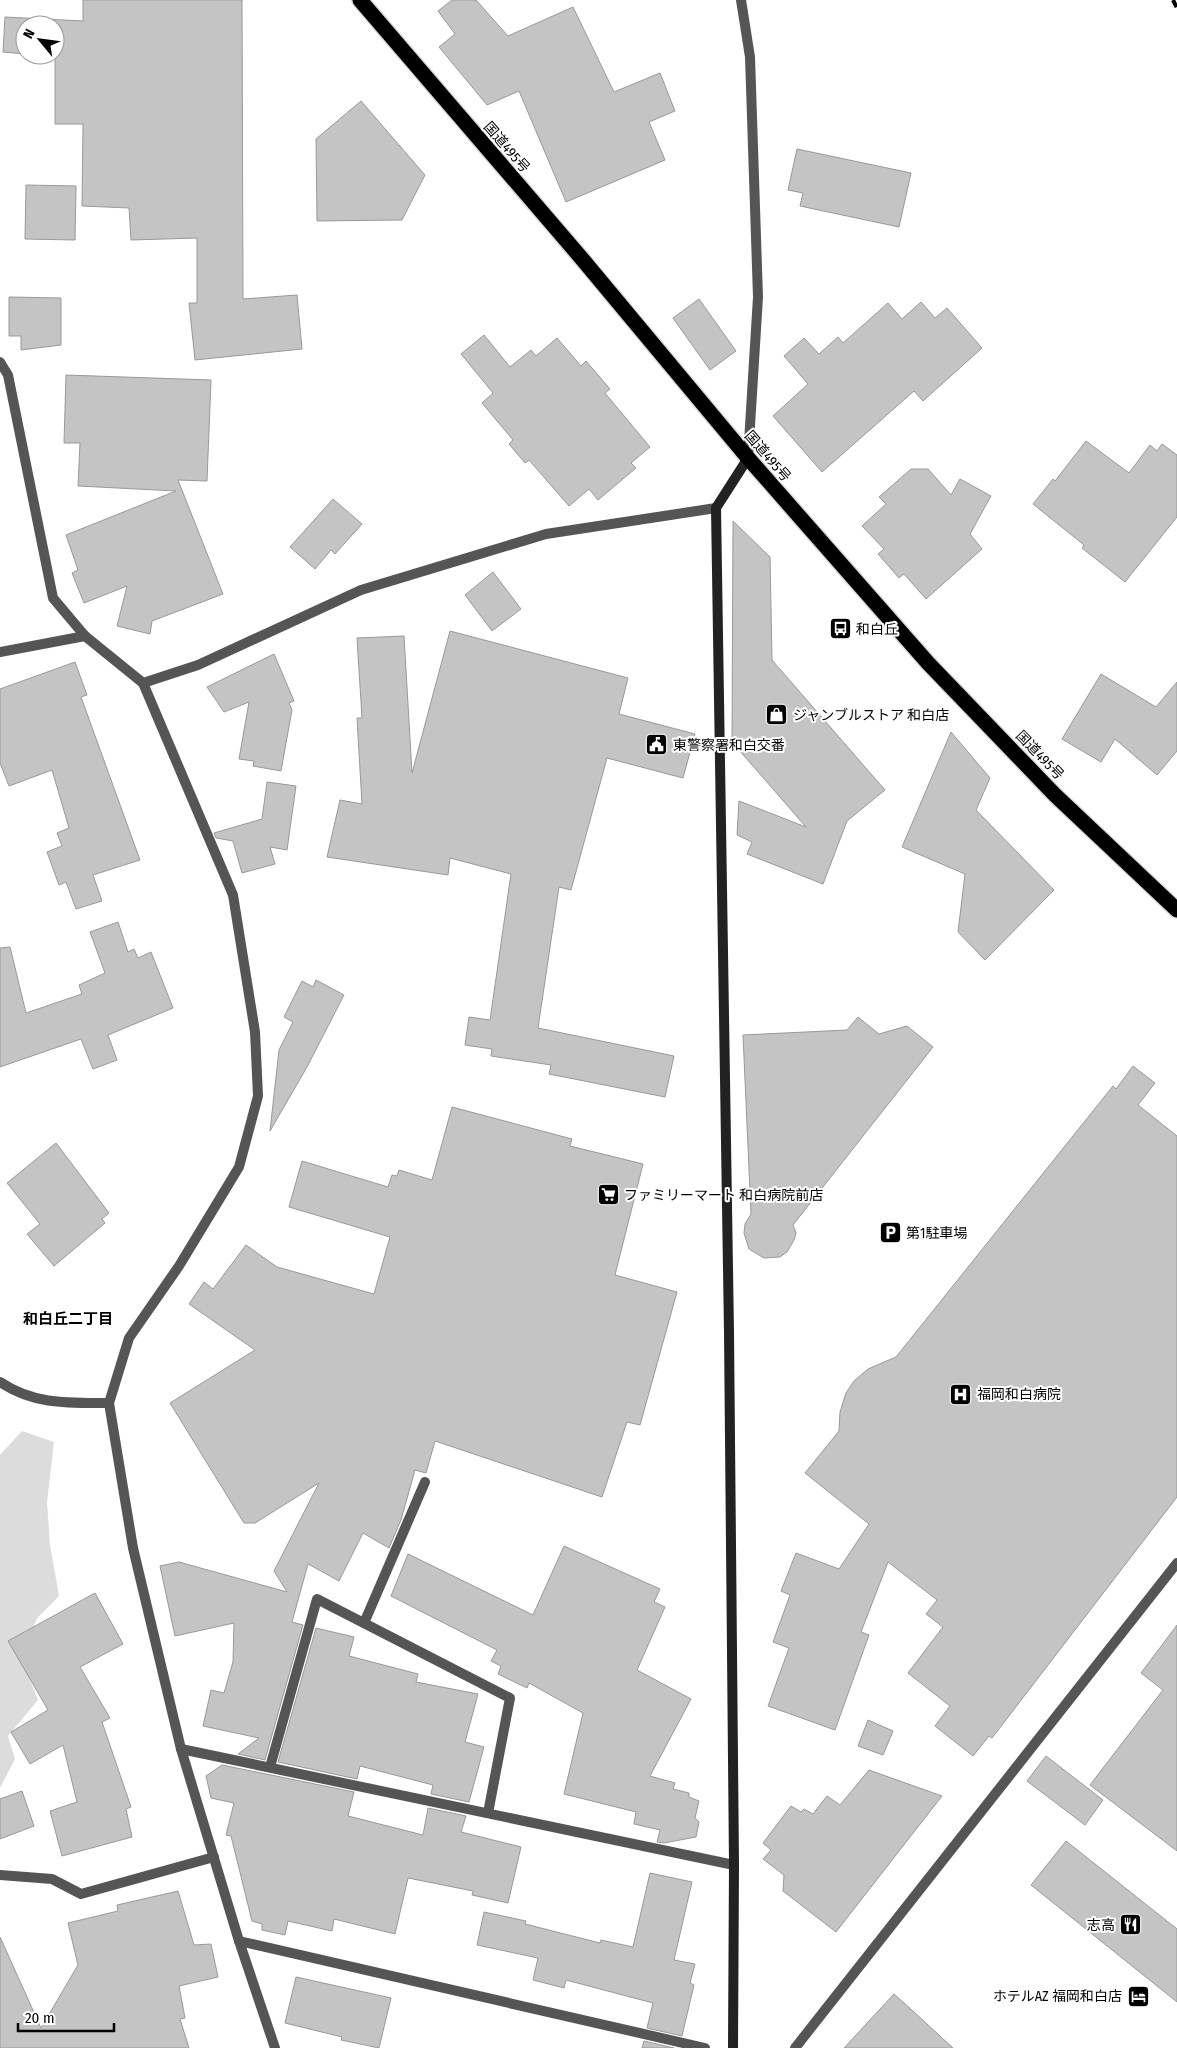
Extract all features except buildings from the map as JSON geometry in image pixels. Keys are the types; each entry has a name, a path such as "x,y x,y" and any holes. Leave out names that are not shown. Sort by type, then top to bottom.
{"highway":[{"name":"国道495号","path":"360,0 583,260 748,458 935,670 1056,795 1177,910"}],"street":[{"path":"733,2048 734,1865 724,986 716,620 716,508 748,458 758,297 750,57 741,0"},
{"path":"0,362 8,375 53,598 85,636 143,683 234,895 254,1032 258,1096 239,1167 179,1266 129,1338 108,1403 133,1548 182,1749 239,1941 275,2048"},
{"path":"143,683 198,666 361,590 546,534 716,508"},
{"path":"0,652 85,636"},
{"path":"0,1382 12,1390 50,1402 108,1403"},
{"path":"364,1623 425,1482"},
{"path":"795,2048 1177,1563"},
{"path":"270,1767 317,1599 510,1698 488,1814"},
{"path":"182,1749 734,1865"},
{"path":"0,1875 52,1879 81,1894 214,1857"},
{"path":"239,1941 705,2048"}],"shaded area":[{"path":"22,1431 54,1442 47,1502 50,1545 59,1596 37,1618 21,1657 38,1700 8,1736 15,1759 0,1788 0,1455"}],"railway":[{"path":"1173,0 1177,8"}],"place":[{"name":"和白丘","path":"840,629"},
{"name":"ジャンブルストア 和白店","path":"777,715"},
{"name":"東警察署和白交番","path":"657,745"},
{"name":"ファミリーマート 和白病院前店","path":"608,1195"},
{"name":"第1駐車場","path":"890,1233"},
{"name":"福岡和白病院","path":"961,1394"},
{"name":"志高","path":"1131,1925"},
{"name":"ホテルAZ 福岡和白店","path":"1138,1996"}],"district":[{"name":"和白丘二丁目","path":"68,1319"}]}
